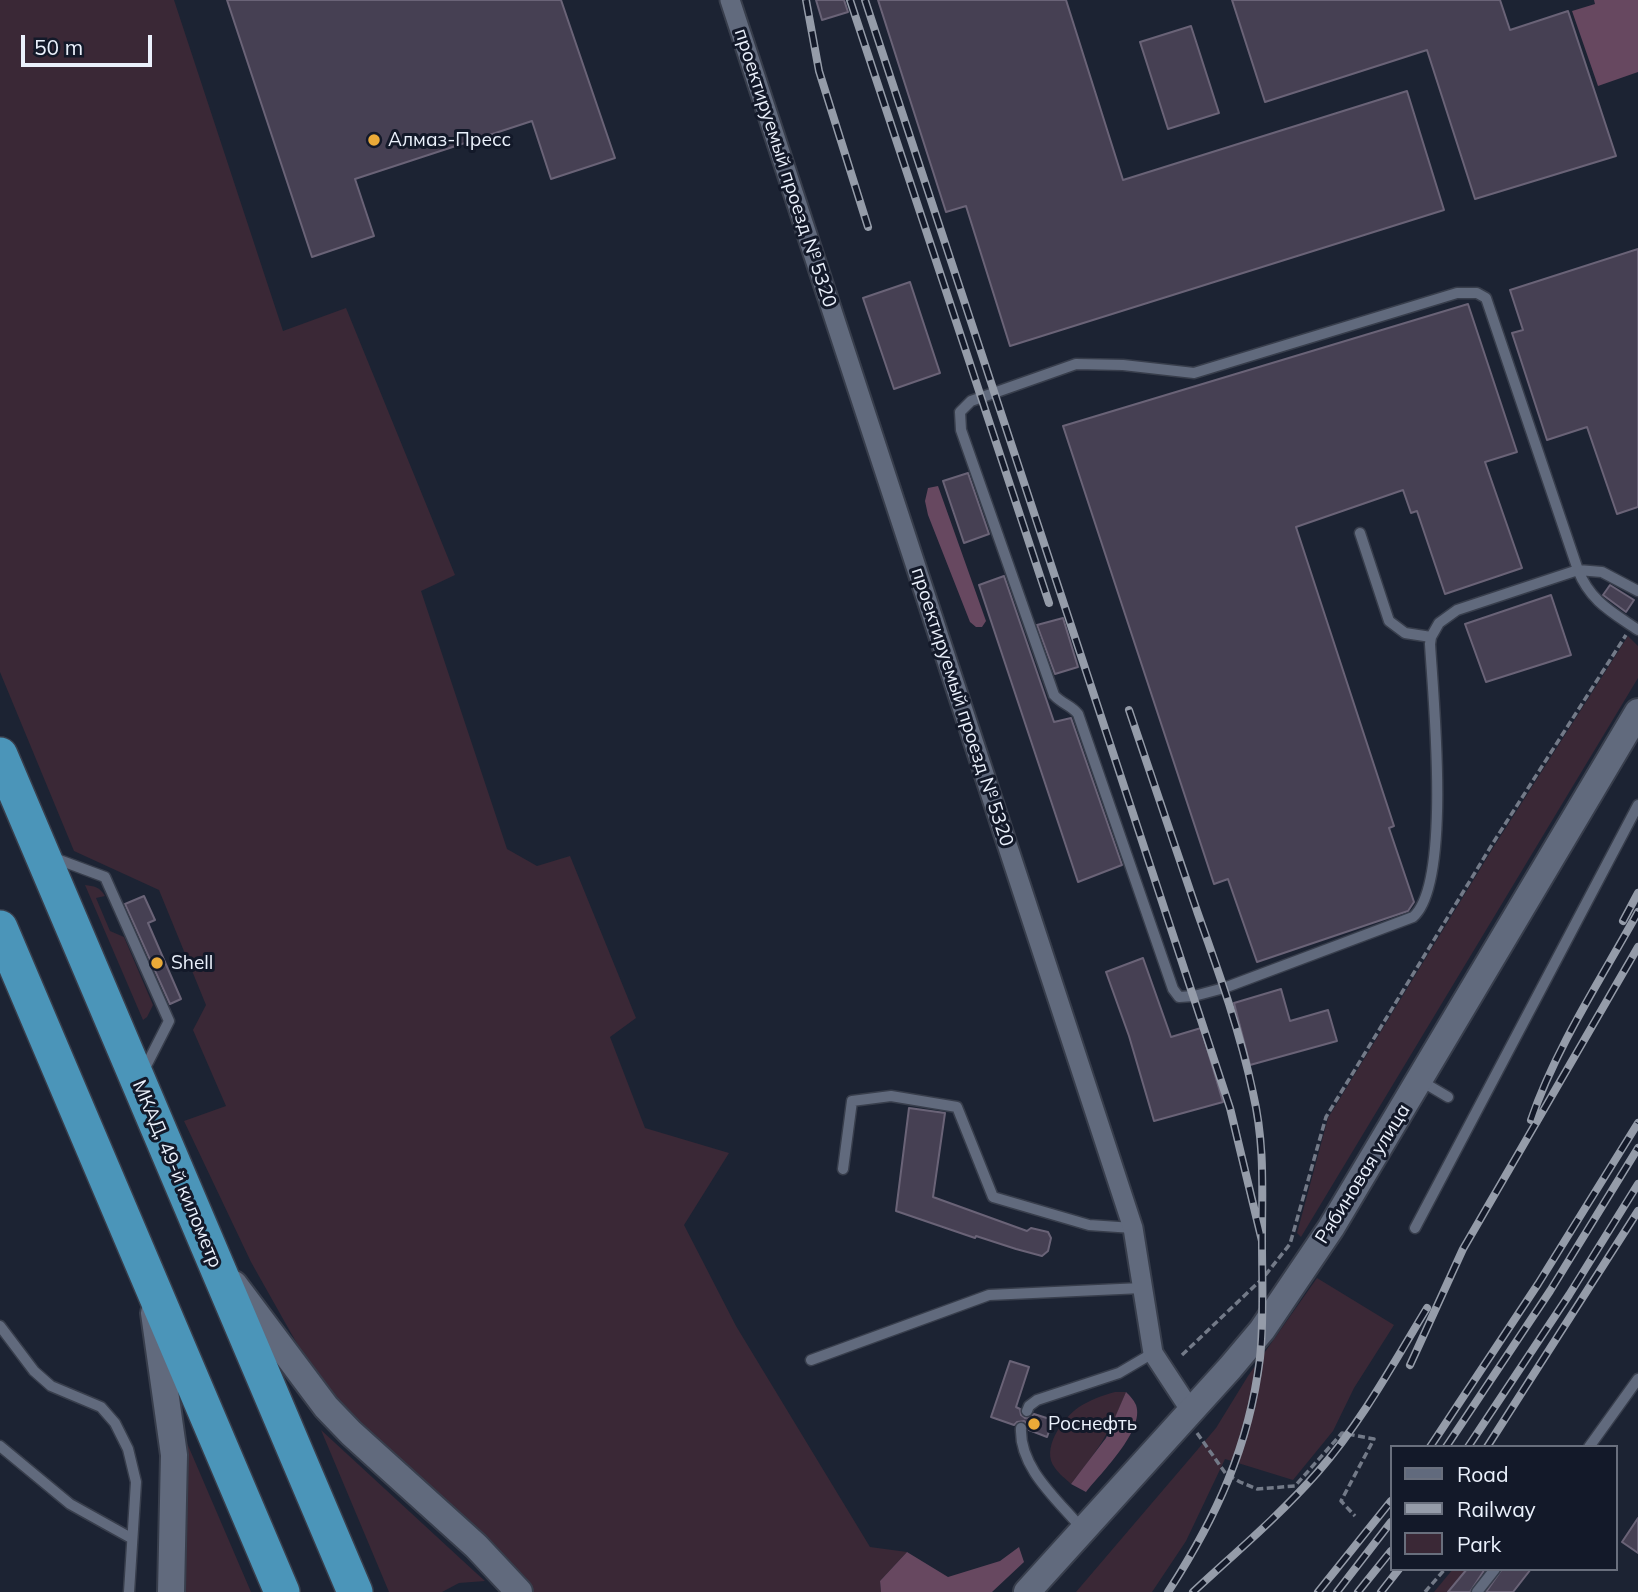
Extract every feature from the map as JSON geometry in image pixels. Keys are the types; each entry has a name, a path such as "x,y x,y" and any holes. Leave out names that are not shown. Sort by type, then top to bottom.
{"highway":[{"name":"МКАД, 49-й километр","path":"0,755 355,1592"},
{"path":"0,928 282,1592"}],"street":[{"name":"проектируемый проезд № 5320","path":"730,0 1133,1228 1153,1353 1191,1411"},
{"name":"Рябиновая улица","path":"1027,1592 1262,1329 1331,1228 1638,712"},
{"path":"213,1259 273,1334 326,1407 476,1546 519,1592"},
{"path":"149,1281 174,1455 171,1592"}],"lane":[{"path":"1637,629 1590,594 1578,570 1486,298 1477,293 1457,293 1194,373 1123,365 1076,364 971,401 960,412 961,430 1054,695 1078,714 1173,989 1179,997 1224,988 1413,916 1420,910 1426,896 1435,848 1438,803 1431,637 1439,623 1457,610 1578,570 1602,572 1638,591"},
{"path":"1360,533 1389,621 1405,633 1431,637"},
{"path":"1415,1228 1638,804"},
{"path":"42,854 105,877 169,1021 138,1082"},
{"path":"1420,1080 1448,1097"},
{"path":"843,1169 852,1101 891,1096 957,1107 993,1197 1089,1225 1133,1228"},
{"path":"811,1360 989,1295 1142,1289"},
{"path":"0,1326 34,1371 51,1386 101,1407 116,1423 128,1449 136,1482 129,1592"},
{"path":"1027,1411 1037,1400 1119,1374 1153,1353"},
{"path":"1590,1445 1638,1379"},
{"path":"1021,1428 1022,1445 1030,1465 1084,1531"},
{"path":"0,1446 70,1504 131,1538"},
{"path":"1477,1592 1493,1571"}],"path":[{"path":"1181,1355 1263,1278 1290,1244 1326,1117 1493,843 1625,635 1637,629"},
{"path":"1191,1411 1198,1438 1226,1474 1256,1489 1295,1486 1342,1433 1374,1439 1341,1501 1355,1516"},
{"path":"1425,1592 1443,1571"}],"green space":[{"path":"0,0 174,0 283,331 346,308 455,575 421,591 507,849 537,866 570,856 636,1018 610,1037 645,1128 729,1153 684,1225 736,1326 870,1547 907,1552 880,1581 881,1592 533,1592 497,1550 363,1432 318,1381 251,1262 184,1121 226,1106 193,1030 206,1005 159,890 74,851 0,672"},
{"path":"1628,636 1638,646 1638,678 1301,1237 1297,1233 1328,1118 1493,848"},
{"path":"85,885 103,893 105,896 96,898 110,931 124,937 153,1005 143,1020"},
{"path":"1317,1278 1394,1325 1354,1388 1333,1431 1293,1480 1225,1459 1186,1541 1152,1592 1076,1592 1216,1428 1248,1376"},
{"path":"1115,1392 1126,1392 1115,1418 1096,1451 1071,1484 1051,1460 1050,1452 1055,1434 1066,1418 1079,1407"},
{"path":"321,1430 485,1581 459,1583 442,1592 389,1592"},
{"path":"187,1443 251,1592 183,1592"},
{"path":"1451,1571 1465,1571 1448,1592 1434,1592"}],"shaded area":[{"path":"1594,0 1638,0 1638,72 1598,86 1572,11 1595,4"},
{"path":"938,486 986,621 982,627 976,627 970,622 928,515 925,501 928,488"},
{"path":"1126,1392 1136,1405 1134,1426 1120,1451 1086,1492 1071,1484 1106,1438"},
{"path":"1019,1547 1024,1562 992,1592 881,1592 880,1581 907,1552 948,1577 1000,1561"}],"building":[{"name":"Алмаз-Пресс","path":"227,0 561,0 615,158 551,179 532,121 355,179 374,236 312,257"},
{"path":"816,0 844,0 848,12 822,20"},
{"path":"878,0 1066,0 1123,180 1407,91 1444,210 1010,346 966,206 946,212"},
{"path":"1232,0 1500,0 1510,30 1568,11 1616,156 1475,199 1427,50 1265,102"},
{"path":"1191,26 1219,113 1168,129 1140,42"},
{"path":"1638,249 1638,507 1617,514 1587,427 1547,440 1512,333 1523,330 1510,290"},
{"path":"910,282 940,373 894,389 863,298"},
{"path":"1468,304 1517,452 1485,462 1522,568 1445,594 1417,511 1411,513 1403,490 1296,527 1394,826 1389,828 1414,902 1408,911 1257,962 1228,879 1214,884 1063,426"},
{"path":"968,473 989,534 964,543 943,481"},
{"path":"1004,576 1054,722 1071,718 1122,865 1078,882 979,585"},
{"path":"1610,585 1634,600 1626,612 1603,595"},
{"path":"1551,595 1571,655 1486,682 1465,624"},
{"path":"1063,618 1078,667 1055,674 1037,625"},
{"path":"144,896 155,920 148,923 181,999 170,1004 125,904"},
{"path":"1143,958 1171,1037 1201,1028 1223,1102 1154,1121 1129,1036 1106,972"},
{"path":"1281,989 1290,1021 1328,1010 1337,1041 1250,1065 1234,1003"},
{"path":"909,1108 945,1113 933,1197 1027,1231 1031,1228 1048,1232 1051,1238 1048,1251 1042,1256 976,1236 975,1238 896,1211"},
{"path":"1010,1361 1029,1367 1016,1407 1025,1418 1034,1414 1053,1420 1047,1437 1029,1430 1024,1421 1014,1425 991,1417"},
{"path":"1638,1518 1638,1553 1622,1542"},
{"path":"1465,1571 1484,1571 1470,1592 1448,1592"},
{"path":"1501,1571 1529,1571 1513,1592 1486,1592"}],"railway":[{"path":"806,0 819,71 868,227"},
{"path":"850,0 1049,603"},
{"path":"865,0 1230,1108 1262,1241"},
{"path":"1129,710 1235,1024 1257,1112 1262,1167 1262,1329 1255,1391 1248,1422 1228,1481 1201,1537 1168,1592"},
{"path":"1623,921 1638,893"},
{"path":"1531,1120 1566,1040 1638,912"},
{"path":"1410,1365 1463,1249 1638,947"},
{"path":"1431,1445 1538,1284 1638,1123"},
{"path":"1447,1445 1550,1291 1638,1148"},
{"path":"1469,1445 1569,1295 1638,1184"},
{"path":"1488,1445 1638,1211"},
{"path":"1193,1592 1288,1504 1333,1454 1376,1393 1427,1308"},
{"path":"1318,1592 1390,1502"},
{"path":"1337,1592 1390,1523"},
{"path":"1358,1592 1390,1552"},
{"path":"1381,1592 1397,1571"}],"place":[{"name":"Алмаз-Пресс","path":"374,140"},
{"name":"Shell","path":"157,963"},
{"name":"Роснефть","path":"1034,1424"}]}
